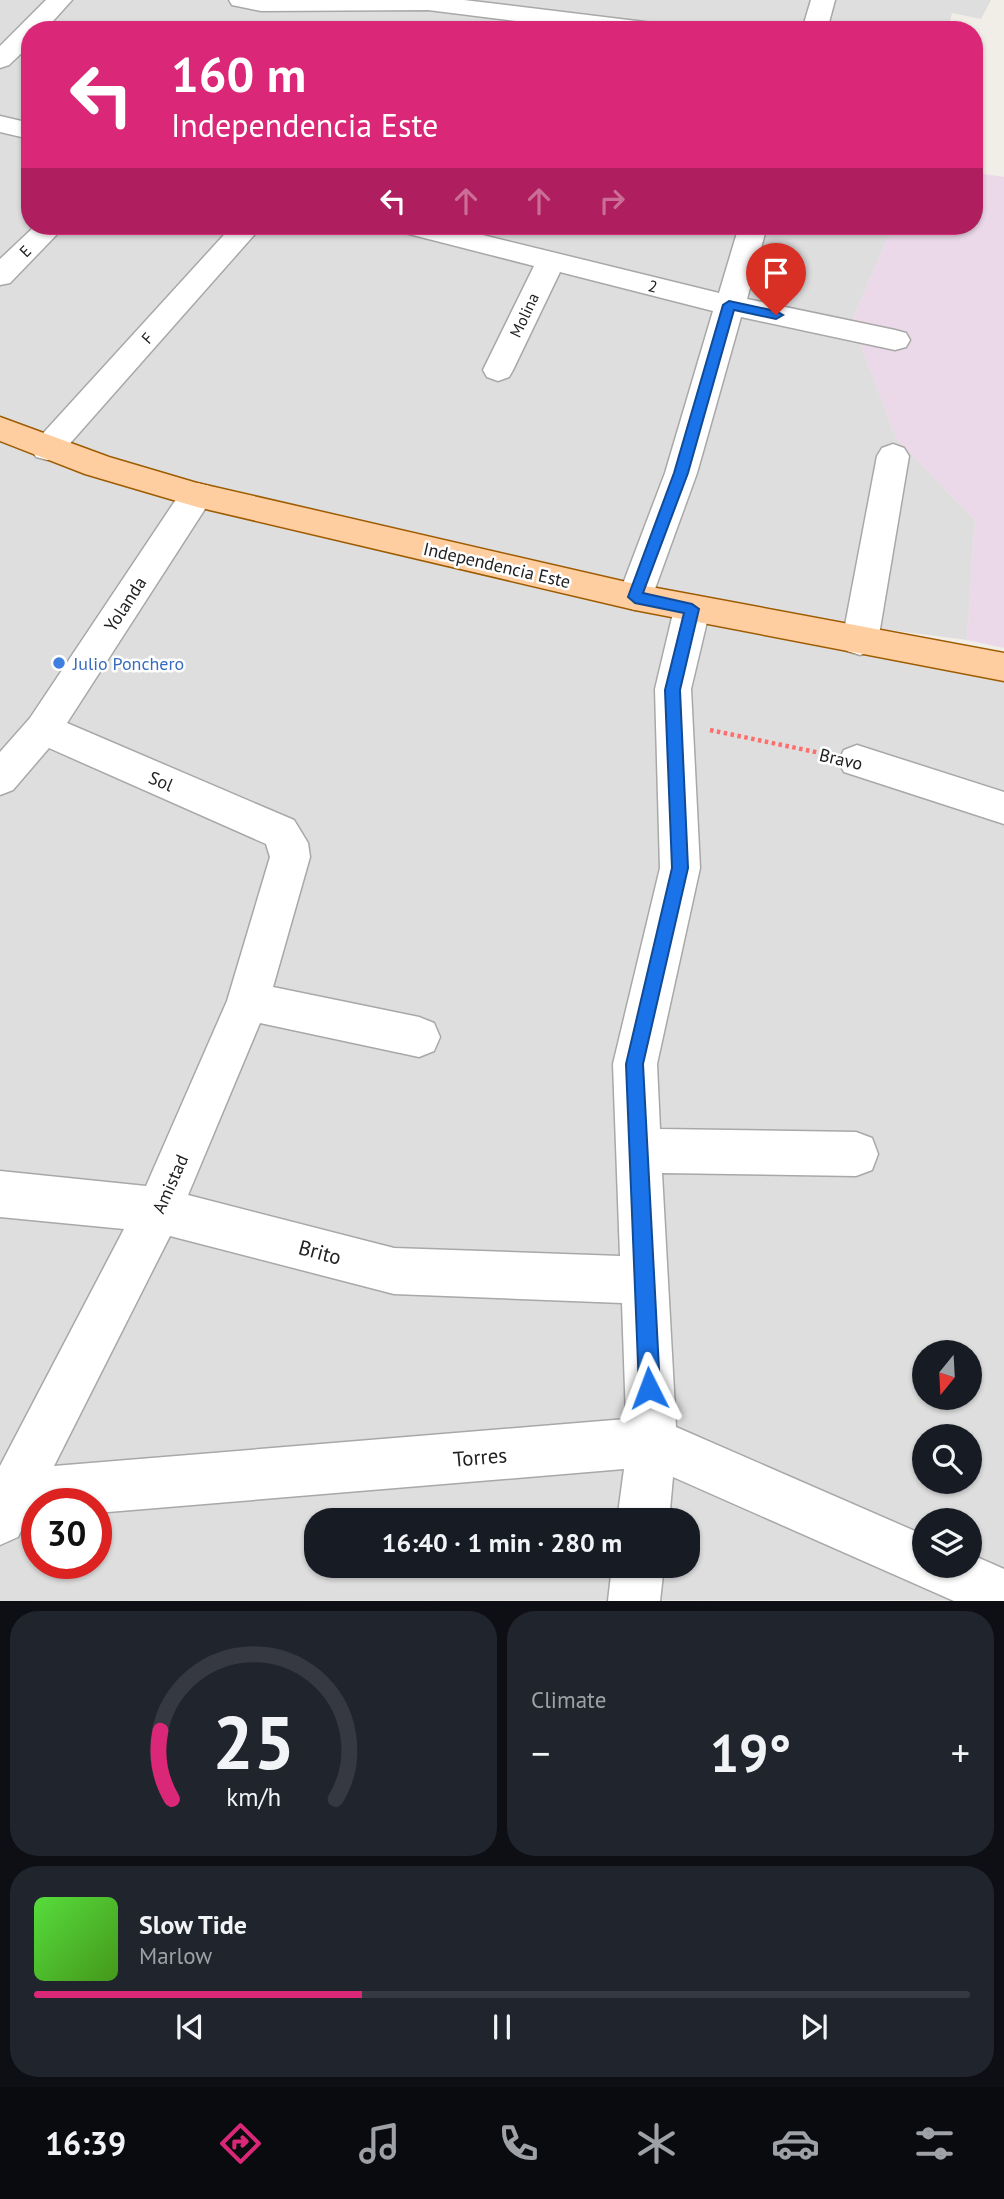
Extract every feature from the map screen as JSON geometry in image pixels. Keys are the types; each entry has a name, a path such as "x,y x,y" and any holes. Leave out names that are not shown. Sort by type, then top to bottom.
{"main road":[{"name":"Independencia Este","path":"0,428 47,449 197,495 635,597 1004,667"}],"street":[{"path":"39,21 61,0"},
{"path":"817,21 823,0"},
{"path":"253,6 430,2 619,21"},
{"path":"414,21 430,2"},
{"path":"0,60 21,39"},
{"path":"0,124 21,129"},
{"name":"E","path":"0,276 42,235"},
{"name":"F","path":"47,449 240,235"},
{"name":"2","path":"448,235 729,305 895,340"},
{"path":"515,251 525,235"},
{"path":"635,597 681,473 750,235"},
{"name":"Molina","path":"498,370 551,260"},
{"path":"860,641 893,456"},
{"name":"Yolanda","path":"0,779 43,729 197,495"},
{"path":"644,1508 652,1442 635,1064 680,868 673,690 692,609"},
{"name":"Sol","path":"43,729 280,832"},
{"name":"Bravo","path":"857,761 1004,808"},
{"name":"Amistad","path":"6,1507 159,1210 248,1000 290,857 288,843 280,832"},
{"path":"248,1000 419,1037"},
{"path":"638,1151 856,1154"},
{"name":"Brito","path":"0,1194 159,1210 394,1272 644,1280"},
{"name":"Torres","path":"6,1507 652,1442 912,1556"},
{"path":"634,1601 637,1578"},
{"path":"963,1578 1004,1596"}],"path":[{"name":"Bravo","path":"674,723 857,761"}],"shaded area":[{"path":"0,0 991,0 981,19 952,13 950,21 21,21 21,235 889,235 852,321 896,438 975,520 967,640 648,599 1004,667 1004,1600 0,1601"},
{"path":"983,174 1004,177 1004,648 967,640 975,520 896,438 852,321 889,235 983,235"}],"place":[{"name":"Julio Ponchero","path":"59,663"}],"route":[{"path":"649,1388 635,1064 680,868 673,690 692,609 635,597 681,473 729,305 776,315"}]}
